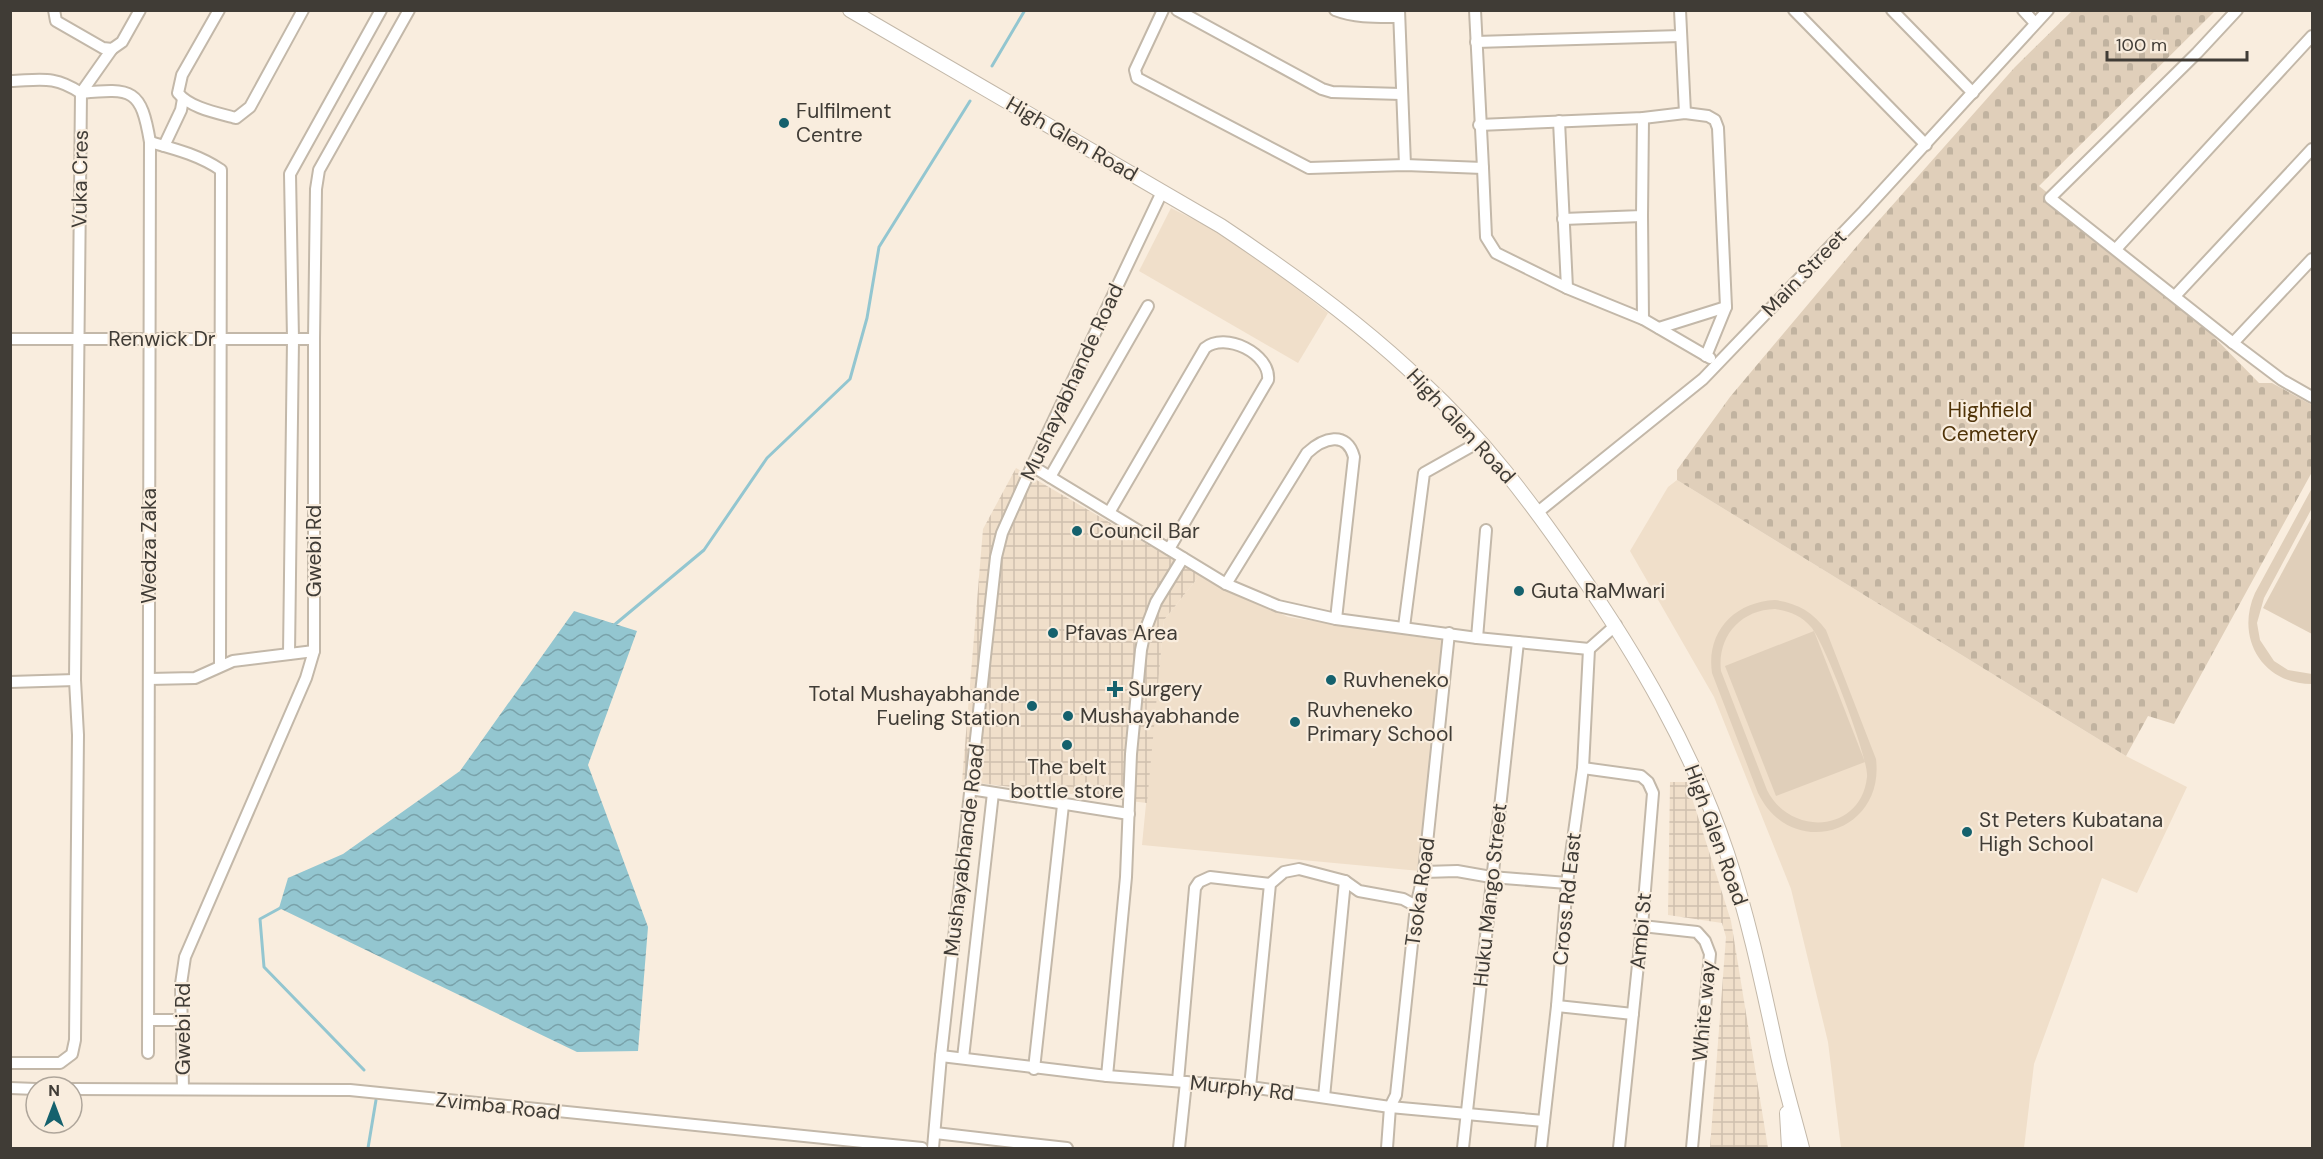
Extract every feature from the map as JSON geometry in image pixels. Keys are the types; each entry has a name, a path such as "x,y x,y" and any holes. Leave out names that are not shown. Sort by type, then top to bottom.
{"main road":[{"name":"High Glen Road","path":"850,10 1162,192 1258,251 1328,303 1421,380 1479,442 1538,512 1616,625 1653,687 1706,797 1727,853 1761,971 1802,1149"},
{"name":"High Glen Road","path":"1785,1081 1789,1149"}],"street":[{"path":"54,10 56,21 103,48 112,49"},
{"path":"10,81 56,80 81,93 112,49 122,42 140,10"},
{"path":"164,146 181,110 182,75 219,10"},
{"path":"180,96 236,118 250,107 303,10"},
{"path":"289,654 293,339 290,174 381,10"},
{"name":"Gwebi Rd","path":"183,1089 182,971 191,939 306,678 314,651 314,339 316,189 319,170 409,10"},
{"path":"1163,10 1135,70 1137,78 1309,168 1405,165 1483,168"},
{"path":"1177,10 1322,89 1332,92 1401,94"},
{"path":"1335,10 1346,15 1367,18 1399,14 1405,165"},
{"path":"1475,10 1486,237 1496,253 1567,288 1642,319 1718,364"},
{"path":"1680,10 1685,113"},
{"path":"1794,10 1926,145"},
{"path":"1892,10 1973,93"},
{"path":"2023,10 2035,23"},
{"name":"Main Street","path":"1538,512 1703,379 1926,145 2048,10"},
{"path":"2237,10 2197,53 2050,198 2233,343 2282,380 2313,397"},
{"path":"1476,42 1681,36"},
{"path":"2116,249 2313,36"},
{"name":"Wedza Zaka","path":"81,93 112,90 133,97 144,112 150,142 148,1053"},
{"name":"Vuka Cres","path":"10,1063 60,1063 72,1054 75,1047 78,735 75,680 78,504 77,339 81,93"},
{"path":"1479,125 1643,118 1685,113 1708,116 1715,120 1718,128 1725,307 1706,356"},
{"path":"1642,319 1643,118"},
{"path":"1559,121 1567,288"},
{"path":"150,142 206,160 220,170 220,665"},
{"path":"2175,296 2313,149"},
{"name":"Mushayabhande Road","path":"933,1149 941,1056 996,557 1002,533 1032,466 1162,192"},
{"path":"1563,219 1642,216"},
{"path":"2233,343 2313,259"},
{"path":"1050,477 1148,306"},
{"path":"1659,328 1725,307"},
{"name":"Renwick Dr","path":"10,339 314,339"},
{"path":"1110,511 1205,348 1212,342 1222,340 1241,346 1256,355 1267,368 1268,380 1169,549"},
{"path":"1226,584 1307,453 1315,445 1338,439 1347,442 1354,457 1336,619"},
{"path":"1404,627 1424,473 1479,442"},
{"path":"1032,466 1110,511 1226,584 1278,606 1336,619 1588,650 1616,625"},
{"path":"1477,638 1486,531"},
{"path":"1107,1076 1126,877 1131,754 1141,650 1156,602 1183,558"},
{"name":"Tsoka Road","path":"1387,1149 1390,1107 1396,1095 1416,906 1424,872 1449,633"},
{"name":"Huku Mango Street","path":"1463,1149 1518,642"},
{"name":"Cross Rd East","path":"1541,1149 1557,1006 1567,883 1583,768 1588,650"},
{"path":"149,679 195,678 233,661 314,651"},
{"path":"10,682 75,680"},
{"name":"Ambi St","path":"1583,768 1641,776 1648,782 1653,793 1642,926 1618,1149"},
{"path":"970,789 1129,814"},
{"path":"963,1058 993,794"},
{"path":"1034,1068 1063,805"},
{"path":"1250,1087 1270,884 1284,872 1299,869 1345,881 1359,891 1403,899 1416,906"},
{"path":"1424,872 1458,871 1491,877 1567,883"},
{"path":"1179,1149 1195,888 1199,882 1210,877 1270,884"},
{"path":"1324,1097 1345,881"},
{"name":"White way","path":"1642,926 1697,932 1705,941 1710,954 1692,1149"},
{"path":"1557,1006 1633,1014"},
{"path":"149,1020 181,1020"},
{"name":"Murphy Rd","path":"941,1056 1107,1076 1250,1087 1390,1107 1544,1121"},
{"name":"Zvimba Road","path":"84,1089 350,1090 922,1149"},
{"path":"935,1133 1067,1149"}],"shaded area":[{"path":"1171,208 1233,239 1328,313 1298,363 1139,271"},
{"path":"1016,468 1200,575 1164,620 1147,803 962,781 983,529"},
{"name":"St Peters Kubatana High School","path":"1677,480 2126,756 2187,787 2137,893 2102,878 2034,1064 2024,1148 1841,1148 1828,1042 1791,889 1714,697 1630,551 1668,487"},
{"name":"Ruvheneko Primary School","path":"1200,575 1288,617 1444,641 1420,871 1142,845 1164,620"},
{"path":"1670,782 1687,782 1731,921 1768,1148 1710,1148 1726,937 1722,923 1668,915"}],"green space":[{"name":"Highfield Cemetery","path":"2072,11 2215,11 2039,186 2172,294 2259,383 2272,383 2312,405 2312,472 2174,724 2148,716 2126,756 1677,480 1677,470 1730,397 1873,227 2015,67"},
{"path":"2312,488 2312,508 2264,598 2257,623 2260,640 2274,661 2288,670 2312,674 2312,684 2294,682 2279,676 2267,667 2257,655 2251,642 2248,626 2255,593"},
{"path":"2312,517 2312,634 2263,608"},
{"path":"1775,600 1790,603 1810,613 1826,630 1876,759 1875,785 1866,806 1851,821 1833,830 1812,832 1792,827 1773,814 1758,793 1712,673 1711,658 1718,632 1735,613 1760,602","holes":["1780,610 1804,620 1817,637 1845,700 1866,766 1867,777 1862,796 1852,809 1839,818 1823,822 1807,821 1791,816 1778,805 1767,790 1721,671 1723,647 1733,628 1751,614"]},
{"path":"1814,631 1865,762 1776,796 1725,666"}],"water":[{"path":"574,611 637,631 588,765 648,927 638,1051 577,1052 279,908 288,878 343,854 460,771"}],"waterway":[{"path":"992,66 1025,10"},
{"path":"613,626 704,550 767,458 850,379 867,318 879,247 970,101"},
{"path":"282,907 260,919 264,967 364,1070"},
{"path":"368,1148 376,1100"}],"place":[{"name":"Fulfilment Centre","path":"784,123"},
{"name":"Council Bar","path":"1077,531"},
{"name":"Guta RaMwari","path":"1519,591"},
{"name":"Pfavas Area","path":"1053,633"},
{"name":"Ruvheneko","path":"1331,680"},
{"name":"Surgery","path":"1115,689"},
{"name":"Total Mushayabhande Fueling Station","path":"1032,706"},
{"name":"Mushayabhande","path":"1068,716"},
{"name":"Ruvheneko Primary School","path":"1295,722"},
{"name":"The belt bottle store","path":"1067,745"},
{"name":"St Peters Kubatana High School","path":"1967,832"}]}
